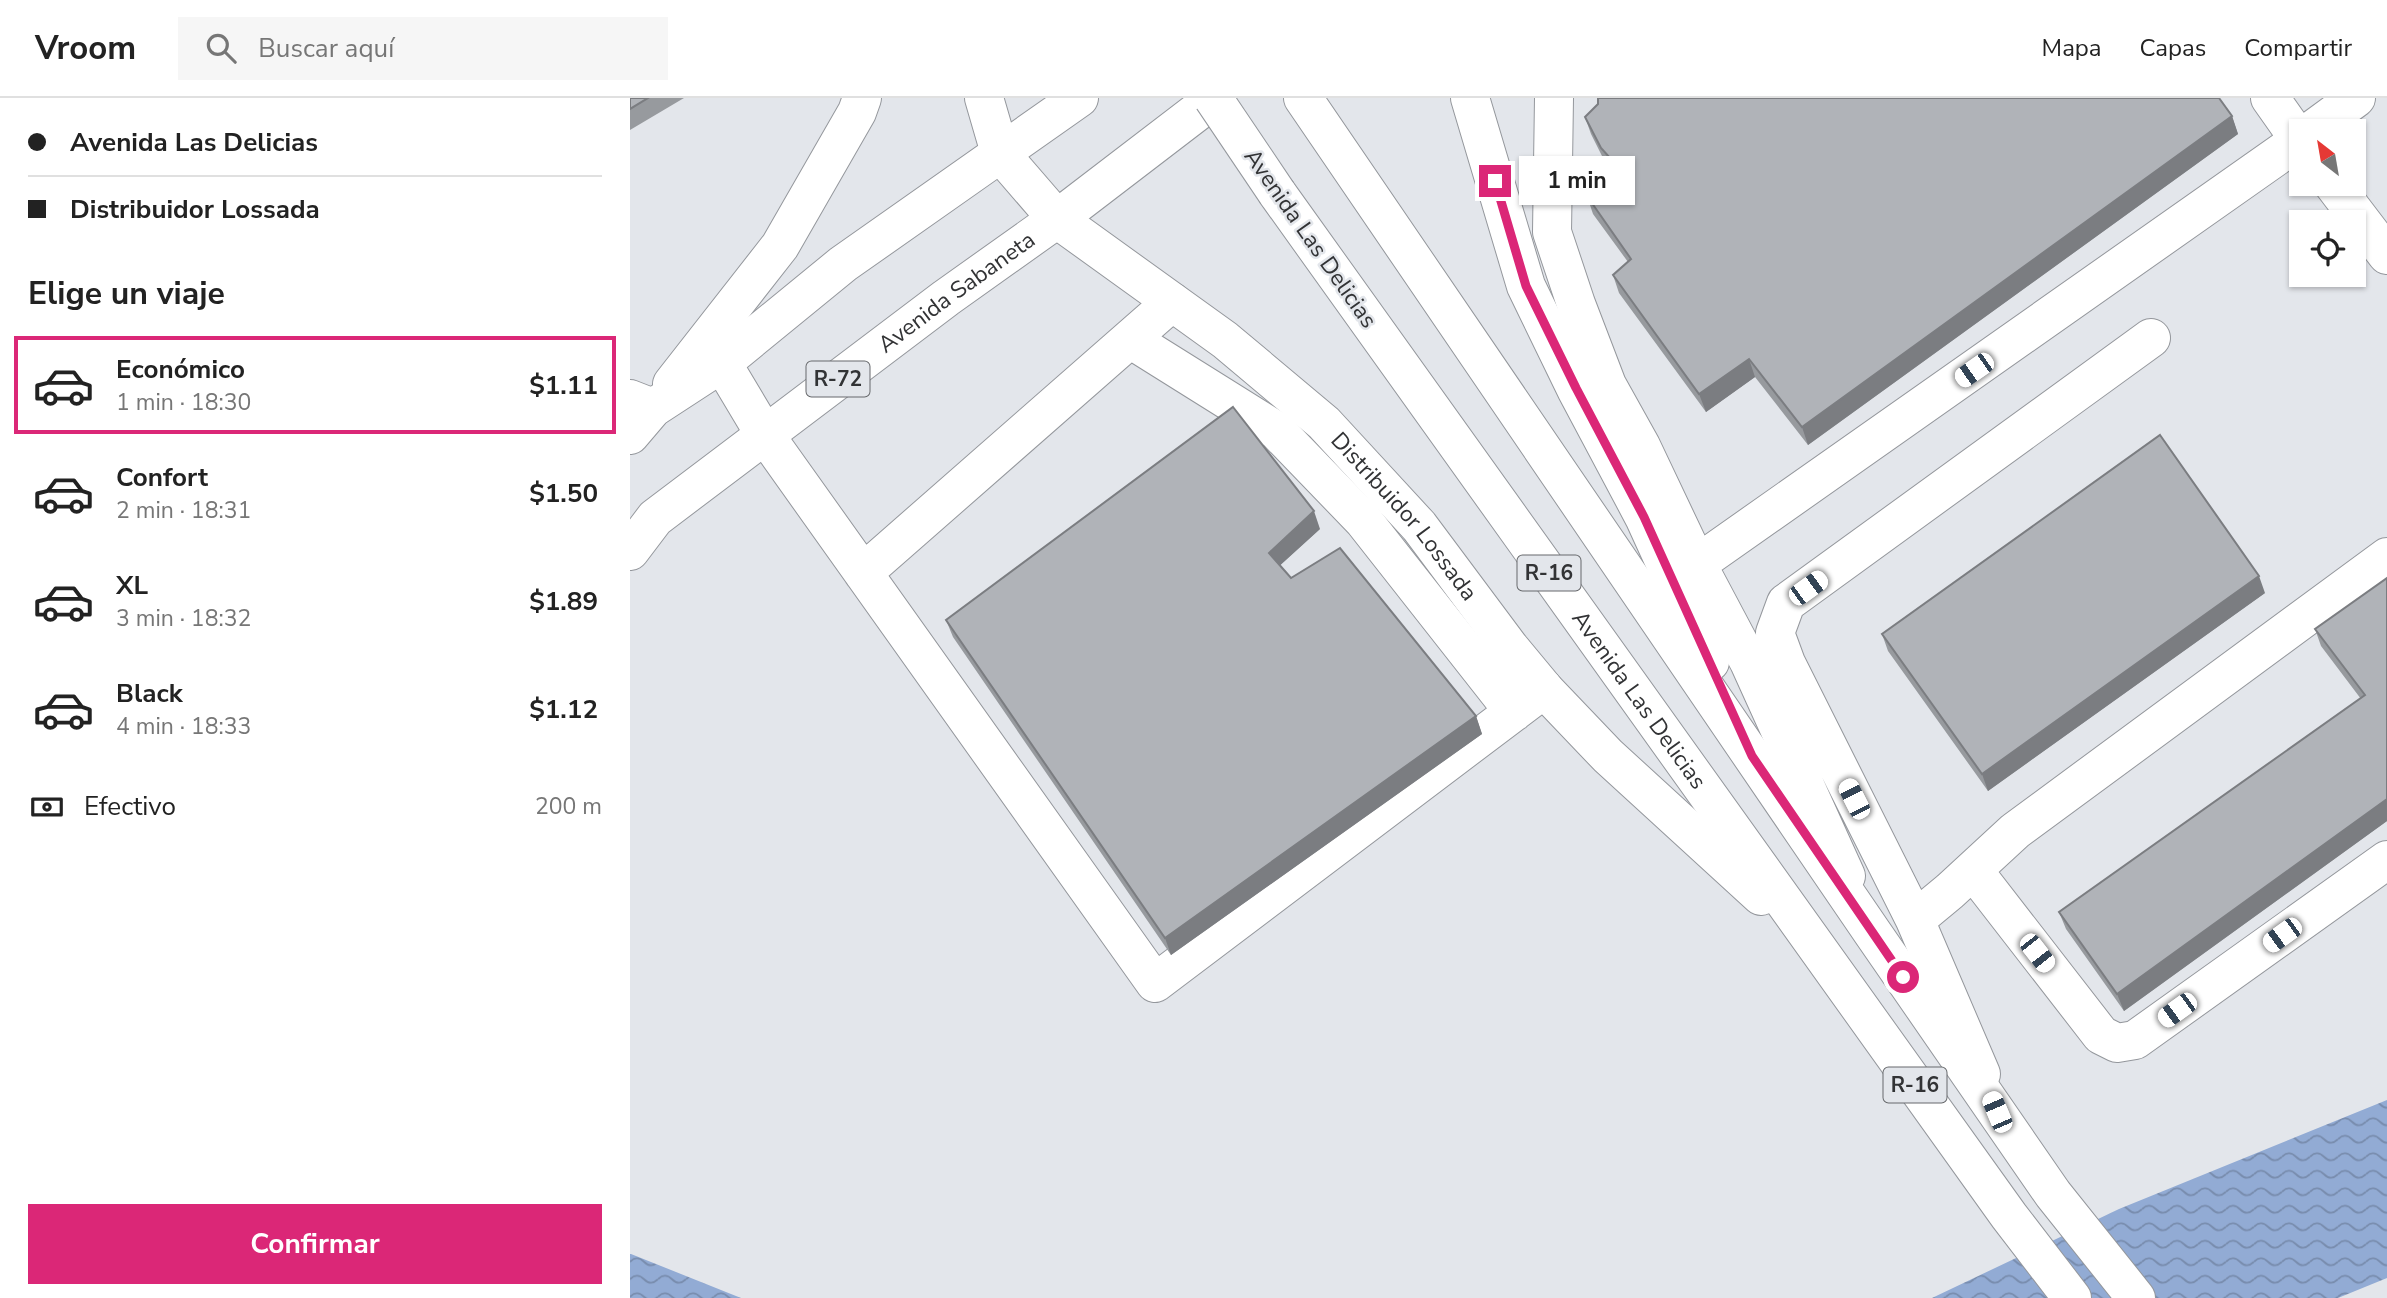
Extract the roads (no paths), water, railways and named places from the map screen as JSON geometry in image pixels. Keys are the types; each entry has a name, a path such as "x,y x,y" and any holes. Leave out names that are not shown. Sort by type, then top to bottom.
{"main road":[{"path":"638,414 780,246 857,112 862,98"},
{"name":"Distribuidor Lossada","path":"984,98 1057,219 1225,340 1324,423 1419,526 1544,689 1608,755 1821,953"},
{"path":"638,414 722,363 844,264 1079,98"},
{"name":"Avenida Las Delicias","path":"1214,98 1277,193 2009,1216 2072,1298"},
{"name":"R-72","path":"1057,219 1214,98"},
{"name":"R-16","path":"1303,98 2053,1194 2136,1298"},
{"path":"1470,98 1526,286 1644,517 1752,756"},
{"path":"1553,98 1552,232 1607,385 1641,446 1697,564 1749,662 1872,932"},
{"path":"2270,98 2289,121"},
{"path":"2329,119 2357,98"},
{"path":"1697,564 2289,148"},
{"path":"2342,196 2387,255"},
{"name":"Avenida Sabaneta","path":"630,551 656,518 946,298 1057,219"},
{"path":"863,573 1172,302"},
{"path":"1997,1112 1915,920 1786,663 1775,633 1786,603 2151,338"},
{"path":"1130,339 1277,431 1363,520 1514,712"},
{"path":"722,363 765,435 1155,983 1544,689"},
{"path":"1915,920 2015,831 2387,557"},
{"path":"1973,870 2101,1035 2118,1044 2135,1040 2387,860"}],"water":[{"path":"2387,1100 2387,1278 2338,1298 1932,1298 2119,1209"},
{"path":"631,1254 741,1298 630,1298"}]}
